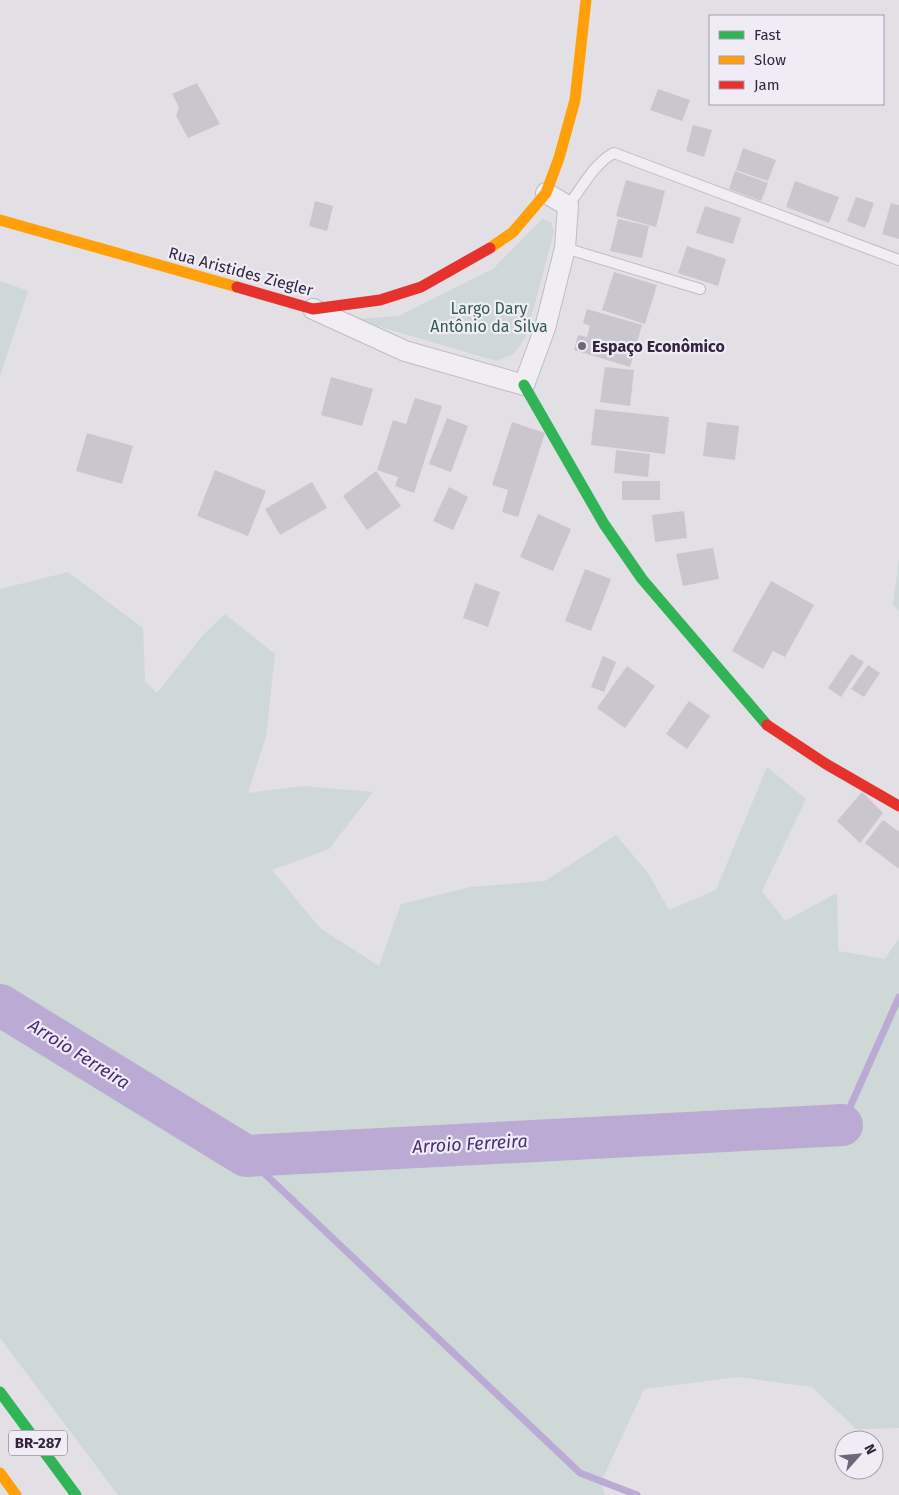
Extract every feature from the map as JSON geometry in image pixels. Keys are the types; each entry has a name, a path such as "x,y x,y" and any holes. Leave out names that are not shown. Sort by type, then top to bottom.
{"main road":[{"name":"Rua Aristides Ziegler","path":"0,220 313,308 380,300 421,287 473,259 513,232 546,192 559,158 575,100 586,0"},
{"path":"524,385 604,524 642,579 770,728 826,764 899,806"},
{"name":"BR-287","path":"0,1392 76,1495"},
{"name":"BR-287","path":"0,1473 16,1495"}],"street":[{"path":"313,308 405,351 524,385 545,328 565,248 568,206 546,192"}],"lane":[{"path":"568,206 600,165 614,153 899,260"},
{"path":"565,248 700,289"}],"green space":[{"name":"Largo Dary Antônio da Silva","path":"542,219 551,222 554,232 526,336 514,354 496,361 354,319 399,316 493,269"},
{"path":"0,281 28,291 0,376"},
{"path":"899,560 899,611 893,605"},
{"path":"68,572 143,628 145,682 157,693 203,635 225,614 275,654 266,736 248,793 304,786 373,792 329,849 272,870 320,928 379,966 401,904 471,887 545,881 616,835 648,873 669,910 716,890 767,767 806,799 762,891 785,921 837,893 838,951 885,959 899,938 899,1428 856,1429 812,1387 739,1377 644,1389 601,1482 605,1495 118,1495 0,1338 0,589"}],"building":[{"path":"197,83 220,124 188,138 176,116 179,107 172,94"},
{"path":"658,89 690,100 682,121 650,110"},
{"path":"693,125 712,130 704,157 686,151"},
{"path":"743,148 776,160 768,181 736,170"},
{"path":"735,171 768,183 761,201 729,189"},
{"path":"626,180 665,191 656,227 616,216"},
{"path":"795,181 839,197 829,223 786,207"},
{"path":"856,197 874,203 865,228 847,221"},
{"path":"315,201 333,206 327,231 309,226"},
{"path":"891,203 899,205 899,239 882,234"},
{"path":"705,206 741,218 733,244 696,233"},
{"path":"618,219 649,226 642,258 610,251"},
{"path":"687,246 726,259 718,286 678,273"},
{"path":"614,272 657,285 645,324 602,310"},
{"path":"587,309 642,325 630,367 574,350 578,335 587,337 590,326 583,323"},
{"path":"605,367 634,370 630,406 600,402"},
{"path":"331,377 373,389 362,426 321,415"},
{"path":"415,398 442,406 414,493 395,486 398,477 377,470 393,420 406,424"},
{"path":"595,409 669,417 665,454 591,445"},
{"path":"447,418 468,426 451,472 429,464"},
{"path":"512,422 545,433 518,517 502,512 508,490 492,485"},
{"path":"707,422 739,426 735,460 703,456"},
{"path":"87,433 133,446 122,484 76,471"},
{"path":"616,450 650,454 648,477 614,473"},
{"path":"215,470 266,491 248,536 197,516"},
{"path":"376,471 401,506 367,530 343,496"},
{"path":"622,481 660,481 660,500 622,500"},
{"path":"312,482 327,508 280,535 265,509"},
{"path":"449,487 468,497 453,530 433,521"},
{"path":"684,511 687,538 655,542 652,515"},
{"path":"538,514 571,529 553,571 520,557"},
{"path":"713,548 719,579 683,586 676,554"},
{"path":"585,569 611,579 591,631 565,621"},
{"path":"771,581 814,605 785,657 773,651 763,669 732,651"},
{"path":"475,583 500,592 488,627 463,618"},
{"path":"851,654 864,662 841,697 828,688"},
{"path":"603,656 616,662 604,692 591,687"},
{"path":"868,665 880,673 864,697 851,689"},
{"path":"627,666 655,686 625,728 597,708"},
{"path":"689,701 710,716 687,749 666,734"},
{"path":"862,792 883,813 860,843 837,821"},
{"path":"883,820 899,832 899,869 865,843"}],"waterway":[{"name":"Arroio Ferreira","path":"842,1125 899,997"},
{"name":"Arroio Ferreira","path":"0,1005 246,1156 842,1125"},
{"path":"246,1156 580,1473 637,1495"}],"traffic: fast":[{"path":"524,385 604,524 642,579 767,725"},
{"path":"0,1392 76,1495"}],"traffic: slow":[{"path":"490,248 513,232 546,193 559,158 575,100 586,0"},
{"path":"0,220 237,287"},
{"path":"0,1473 16,1495"}],"traffic: jam":[{"path":"237,287 313,309 380,300 421,287 490,248"},
{"path":"767,725 826,764 899,806"}],"place":[{"name":"Espaço Econômico","path":"582,346"}]}
